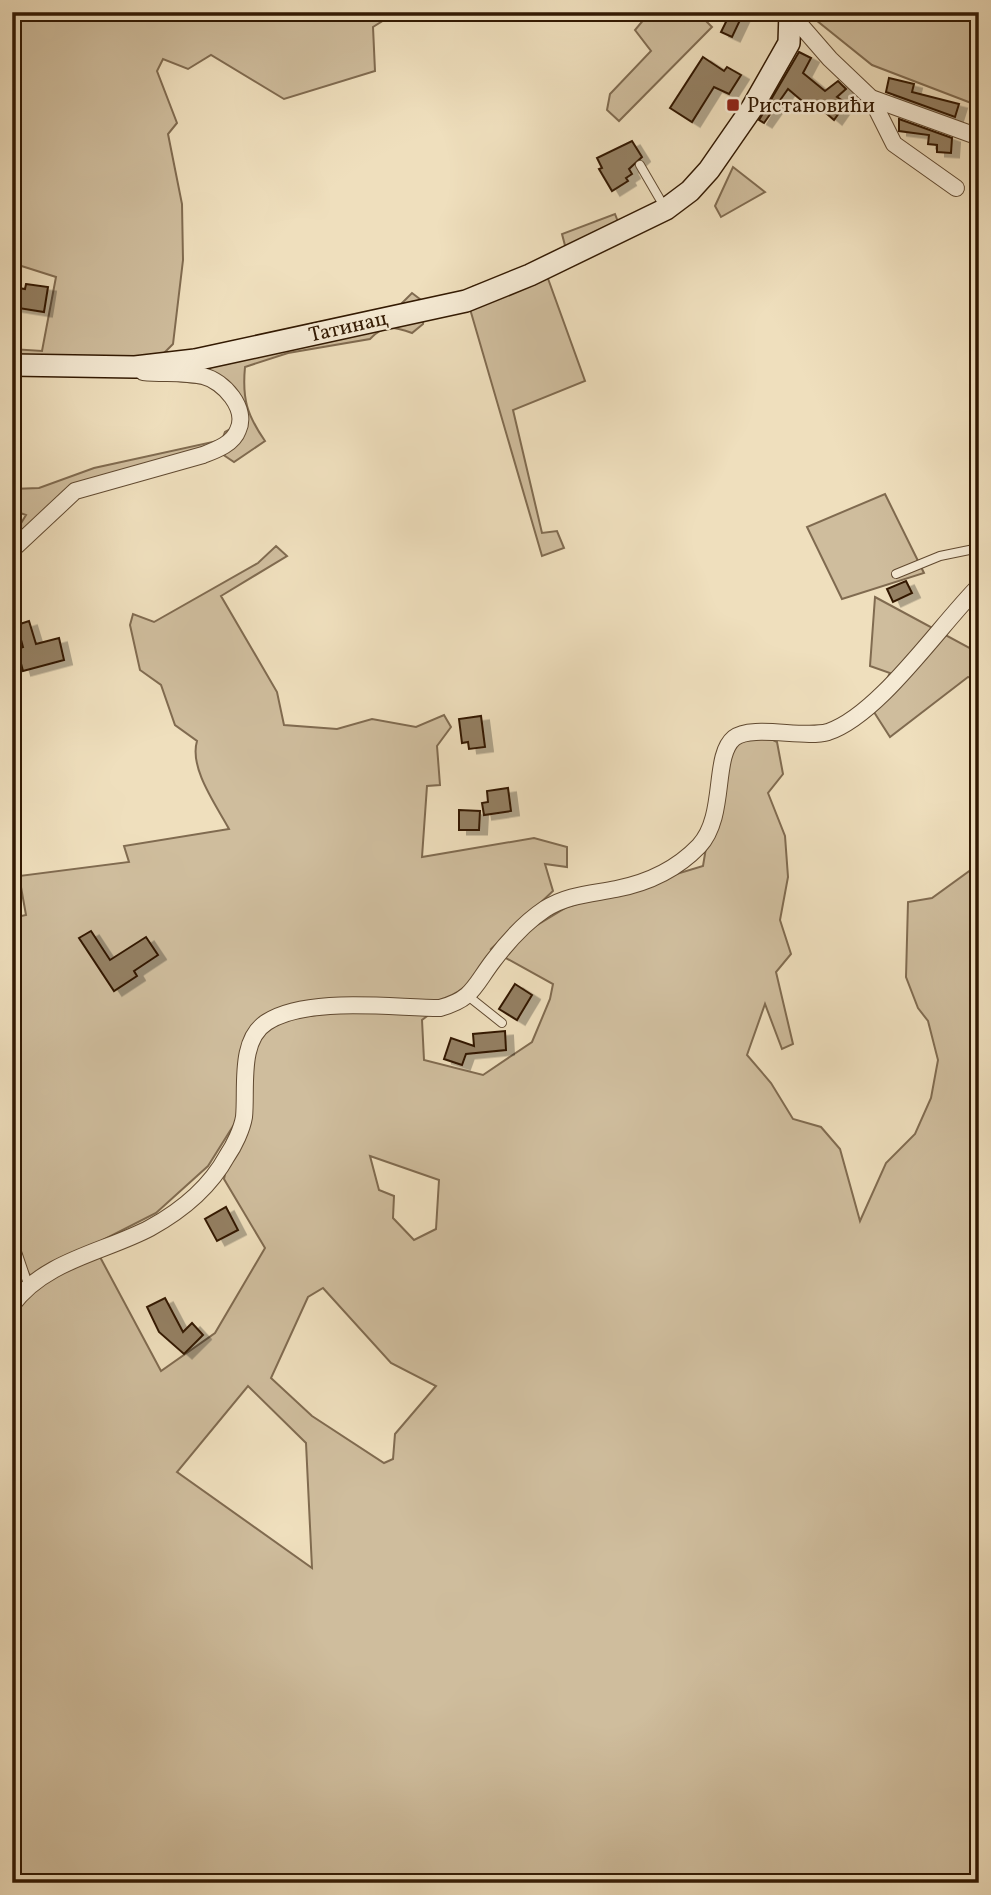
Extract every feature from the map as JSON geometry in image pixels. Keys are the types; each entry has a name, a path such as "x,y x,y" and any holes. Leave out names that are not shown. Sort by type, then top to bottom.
{"street":[{"name":"Татинац","path":"790,13 830,60 871,98 894,144 956,188"},
{"name":"Татинац","path":"12,365 135,367 195,360 466,301 530,275 666,209 690,191 709,170 752,108 789,43 790,13"},
{"name":"Татинац","path":"871,98 979,137"},
{"path":"12,550 75,491 203,455 223,447 238,432 241,418 239,410 230,394 213,379 142,371 135,367"},
{"path":"12,1305 29,1287 93,1250 148,1229 177,1212 206,1186 227,1157 244,1121 250,1046 258,1029 269,1021 297,1011 327,1007 440,1008 457,1004 468,996 518,930 548,907 565,898 617,889 660,875 701,844 712,825 722,763 731,740 745,732 825,733 840,726 879,697 979,586"}],"lane":[{"path":"640,165 666,209"},
{"path":"896,574 940,556 979,548"},
{"path":"468,996 502,1023"},
{"path":"12,1237 29,1287"}],"shaded area":[{"path":"12,12 397,12 373,27 375,71 284,99 211,55 188,69 163,59 157,71 177,123 168,134 182,204 183,260 173,344 164,353 229,355 394,311 412,293 425,303 423,324 412,333 395,328 385,329 370,339 288,353 245,367 247,406 265,441 234,462 222,454 89,489 12,549 12,538 26,515 12,510 12,489 39,488 94,468 222,440 225,432 241,423 231,402 206,384 12,364 12,349 42,351 56,277 12,263"},
{"path":"650,12 697,12 712,27 619,121 607,110 610,94 651,51 635,30"},
{"path":"806,12 979,12 979,106 872,65"},
{"path":"733,167 765,192 721,217 715,206"},
{"path":"615,214 620,227 567,253 562,234"},
{"path":"542,262 585,381 513,410 542,533 557,531 564,548 542,556 470,309 472,287"},
{"path":"885,494 924,573 842,599 807,527"},
{"path":"276,546 287,556 221,596 277,692 284,725 337,729 372,719 416,727 444,715 451,727 437,746 440,785 427,786 422,857 534,838 567,847 567,867 545,864 553,891 491,949 504,957 529,930 567,907 703,866 724,739 751,729 777,742 783,774 768,793 785,836 788,877 780,920 791,954 776,972 793,1044 782,1049 765,1004 747,1055 771,1083 793,1119 821,1127 840,1149 860,1221 886,1163 915,1134 931,1098 938,1060 928,1021 918,1008 906,977 908,902 932,898 979,864 979,1883 12,1883 12,1308 31,1276 19,1263 12,1274 12,918 26,915 19,876 129,862 124,846 229,829 200,774 197,741 175,725 161,685 140,670 130,625 133,614 154,622 258,563","holes":["504,957 553,984 550,999 532,1042 483,1075 424,1060 422,1020","235,1123 224,1179 265,1248 215,1333 161,1371 100,1257 36,1274 156,1213 208,1166","370,1156 439,1180 436,1229 414,1240 393,1218 394,1196 379,1190","323,1288 391,1363 436,1386 395,1434 393,1459 384,1463 312,1416 271,1378 308,1297","248,1386 306,1443 312,1568 177,1472"]},
{"path":"875,597 979,653 979,679 968,677 890,737 872,709 890,673 870,666"}],"building":[{"path":"709,12 735,12 742,16 732,37 721,32 726,22"},
{"path":"799,52 811,58 803,73 825,91 838,81 846,89 837,97 846,103 834,120 812,101 808,106 788,89 764,123 759,120"},
{"path":"703,57 724,71 727,67 741,75 729,94 714,87 692,122 670,108"},
{"path":"889,78 914,84 912,92 959,104 955,117 886,92"},
{"path":"899,119 952,138 951,153 937,152 937,145 928,144 929,135 899,131"},
{"path":"632,141 642,157 629,169 632,174 626,178 628,181 612,191 599,169 602,168 597,158"},
{"path":"26,284 48,287 44,312 12,307 12,287 25,289"},
{"path":"906,581 912,593 893,602 887,589"},
{"path":"29,621 36,644 59,638 64,660 23,671 17,649 23,647 17,625"},
{"path":"481,716 485,747 469,749 468,742 462,743 459,719"},
{"path":"508,788 511,811 484,815 482,803 488,802 487,791"},
{"path":"459,810 480,811 479,830 459,830"},
{"path":"91,931 110,960 146,937 158,955 134,971 137,976 114,991 79,938"},
{"path":"515,984 532,995 517,1020 499,1009"},
{"path":"505,1031 506,1050 466,1054 462,1065 444,1059 451,1038 474,1046 473,1034"},
{"path":"226,1207 238,1230 217,1241 205,1219"},
{"path":"165,1298 183,1332 192,1323 203,1335 184,1354 159,1332 147,1307"}],"place":[{"name":"Ристановићи","path":"733,105"}]}
